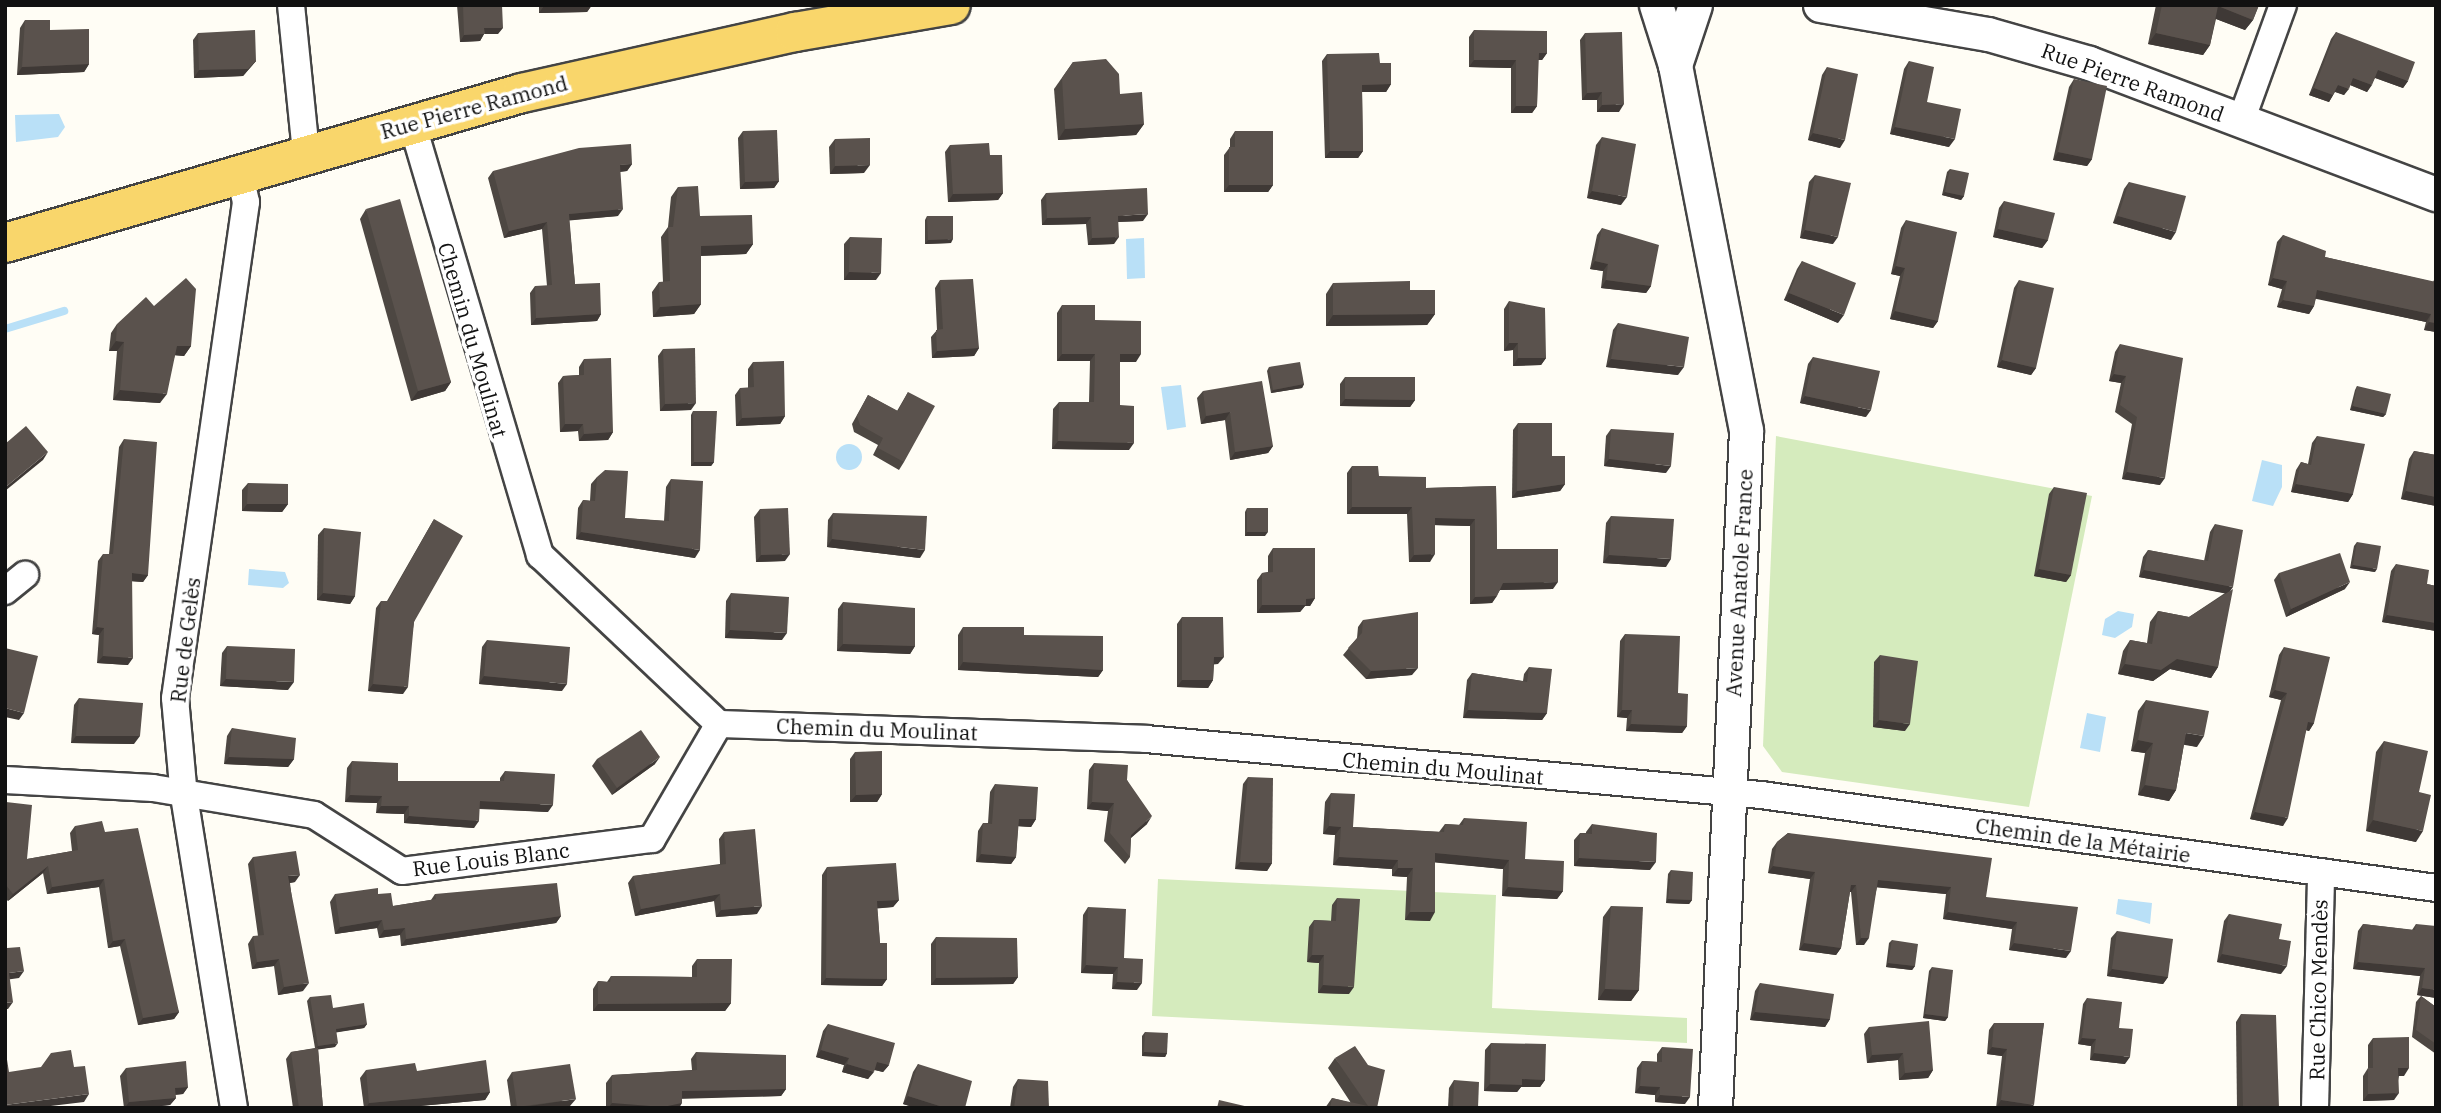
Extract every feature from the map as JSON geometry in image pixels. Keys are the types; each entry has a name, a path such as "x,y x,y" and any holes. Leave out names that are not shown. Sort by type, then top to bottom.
{"main road":[{"name":"Rue Pierre Ramond","path":"5,243 412,123 654,63 951,5"}],"street":[{"path":"291,5 306,153"},
{"name":"Avenue Anatole France","path":"1656,5 1675,65 1746,430 1715,1108"},
{"name":"Avenue Anatole France","path":"1675,65 1695,5"},
{"name":"Rue Pierre Ramond","path":"1820,5 1988,34 2241,121 2436,194"},
{"path":"2241,121 2283,5"},
{"name":"Chemin du Moulinat","path":"412,123 540,555 719,724 1146,739 1729,795"},
{"name":"Rue de Gelès","path":"234,1108 184,797 175,698 246,202 239,172"},
{"name":"Rue Louis Blanc","path":"5,780 153,788 184,797 313,815 402,871 652,839 719,724"},
{"name":"Chemin de la Métairie","path":"1729,795 2436,888"},
{"name":"Rue Chico Mendès","path":"2315,1108 2321,872"}],"green space":[{"path":"1776,436 2092,496 2029,807 1782,772 1763,746"},
{"path":"1158,879 1496,895 1492,1008 1687,1018 1687,1043 1152,1016"}],"water":[{"path":"59,114 65,127 58,137 16,142 15,115"},
{"path":"1144,238 1145,278 1127,279 1126,239"},
{"path":"1181,385 1186,427 1167,430 1161,387"},
{"path":"849,444 858,448 862,457 858,466 849,470 840,466 836,457 840,448"},
{"path":"2262,460 2282,465 2282,487 2273,506 2252,501"},
{"path":"249,569 285,572 289,583 283,588 248,585"},
{"path":"2118,611 2134,614 2132,627 2115,638 2102,635 2105,619"},
{"path":"2087,713 2106,717 2100,752 2080,748"},
{"path":"2118,899 2152,903 2150,924 2116,914"}],"building":[{"path":"463,5 502,5 503,28 484,28 485,34 464,35"},
{"path":"2162,5 2259,5 2253,20 2218,6 2210,45 2156,33"},
{"path":"25,20 50,20 50,30 89,29 89,64 22,67"},
{"path":"255,30 256,61 248,69 199,70 198,33"},
{"path":"1474,30 1547,31 1547,53 1539,53 1537,106 1516,106 1516,60 1474,60"},
{"path":"1622,32 1624,104 1602,105 1602,92 1587,93 1585,33"},
{"path":"2336,32 2415,62 2408,81 2378,70 2372,85 2353,78 2349,89 2338,85 2333,95 2314,88"},
{"path":"1379,53 1380,63 1391,63 1391,84 1362,85 1363,151 1330,151 1327,54"},
{"path":"1106,59 1119,74 1120,94 1142,92 1144,124 1065,129 1062,78 1073,62"},
{"path":"1909,61 1934,67 1927,102 1961,109 1955,139 1895,127"},
{"path":"1827,67 1858,74 1845,140 1813,133"},
{"path":"2074,79 2107,86 2092,159 2058,152"},
{"path":"777,130 779,181 745,182 743,131"},
{"path":"1235,131 1273,131 1273,185 1229,185 1229,147 1235,147"},
{"path":"1602,137 1636,144 1627,197 1592,191"},
{"path":"870,138 870,165 835,166 835,139"},
{"path":"989,143 990,155 1002,155 1003,193 953,194 950,145"},
{"path":"631,144 632,164 620,165 623,209 569,214 575,284 600,283 601,314 536,318 535,286 552,285 547,222 509,231 493,171 579,148"},
{"path":"1950,169 1969,173 1964,196 1945,192"},
{"path":"1815,175 1851,183 1838,237 1805,230"},
{"path":"2129,182 2186,196 2176,232 2118,216"},
{"path":"698,186 700,216 752,215 753,244 701,246 701,304 660,307 659,282 670,281 668,227 673,227 678,187"},
{"path":"1147,188 1148,214 1118,216 1119,237 1092,238 1091,217 1047,218 1046,193"},
{"path":"400,199 451,382 418,391 366,209"},
{"path":"2004,201 2055,213 2048,240 1998,229"},
{"path":"927,216 953,216 953,239 928,240"},
{"path":"1906,220 1957,232 1938,321 1895,311 1905,268 1896,266"},
{"path":"1602,228 1659,245 1651,286 1606,280 1608,264 1595,261"},
{"path":"2283,235 2326,251 2325,257 2436,282 2436,323 2429,322 2431,314 2317,290 2314,306 2283,300 2287,281 2273,278"},
{"path":"850,237 882,238 881,273 849,272"},
{"path":"1802,261 1856,283 1844,315 1789,293"},
{"path":"186,278 196,289 191,346 177,346 167,394 120,390 124,342 116,341 117,324 146,297 154,306"},
{"path":"973,279 979,348 937,351 936,330 943,329 940,280"},
{"path":"2019,280 2054,288 2036,368 2002,360"},
{"path":"1410,281 1410,290 1435,290 1435,314 1333,315 1333,283"},
{"path":"1509,301 1545,308 1546,358 1518,358 1518,343 1509,343"},
{"path":"1062,305 1095,305 1095,320 1141,321 1141,354 1120,354 1120,405 1134,406 1134,443 1058,441 1059,402 1094,402 1095,354 1062,354"},
{"path":"1618,323 1689,337 1684,367 1611,359"},
{"path":"2120,344 2183,358 2165,478 2127,472 2137,417 2120,405 2126,376 2114,374"},
{"path":"695,348 696,403 665,404 663,349"},
{"path":"1813,357 1880,371 1871,410 1805,396"},
{"path":"611,358 613,432 584,434 583,424 565,424 563,376 584,375 584,359"},
{"path":"784,361 785,416 742,418 740,388 754,387 753,362"},
{"path":"1300,362 1304,384 1273,390 1269,367"},
{"path":"1345,377 1415,377 1415,400 1345,399"},
{"path":"1262,381 1273,446 1235,452 1230,412 1206,416 1203,391"},
{"path":"2357,386 2391,394 2386,414 2353,406"},
{"path":"908,392 935,406 904,462 878,448 883,438 860,425 857,416 868,395 898,411"},
{"path":"693,411 717,411 714,462 694,462"},
{"path":"1518,423 1552,423 1552,456 1565,456 1565,484 1517,491"},
{"path":"26,426 48,452 7,486 5,444"},
{"path":"1611,429 1674,433 1671,466 1609,459"},
{"path":"2317,436 2365,444 2353,494 2296,484 2301,462 2311,465"},
{"path":"124,439 157,442 148,575 132,573 133,658 103,656 104,628 97,627 103,554 113,554"},
{"path":"2414,451 2436,455 2436,497 2406,491"},
{"path":"1352,466 1378,466 1379,476 1426,477 1426,488 1496,486 1497,549 1558,549 1558,582 1503,583 1497,596 1475,597 1475,519 1435,518 1435,554 1414,555 1412,507 1352,507"},
{"path":"605,470 628,471 625,518 669,521 671,479 703,481 700,550 581,532 583,500 595,501 597,477"},
{"path":"248,483 288,484 288,504 247,504"},
{"path":"2054,487 2087,493 2071,575 2039,569"},
{"path":"788,508 790,554 761,555 760,509"},
{"path":"1247,508 1268,508 1268,532 1247,532"},
{"path":"833,513 927,516 925,550 832,539"},
{"path":"1611,516 1674,519 1671,559 1609,555"},
{"path":"434,519 463,536 414,622 408,687 373,684 381,601 388,601"},
{"path":"2215,524 2243,530 2233,587 2144,570 2148,550 2208,561"},
{"path":"324,528 361,532 355,596 323,593"},
{"path":"2357,542 2381,546 2377,569 2353,565"},
{"path":"1273,548 1315,548 1315,598 1306,599 1306,605 1262,605 1262,573 1273,572"},
{"path":"2340,553 2350,582 2291,609 2279,573"},
{"path":"2396,564 2429,570 2427,584 2436,586 2436,623 2387,615"},
{"path":"2233,589 2218,667 2177,659 2161,670 2125,664 2130,640 2152,644 2158,611 2189,617"},
{"path":"731,593 789,597 787,633 730,630"},
{"path":"843,602 915,608 915,646 843,644"},
{"path":"1418,612 1418,668 1371,671 1348,648 1362,633 1363,620"},
{"path":"1182,617 1223,617 1224,657 1214,657 1213,680 1182,680"},
{"path":"963,627 1024,627 1024,635 1103,636 1103,670 963,662"},
{"path":"1625,634 1680,636 1678,693 1688,694 1687,726 1631,724 1632,710 1622,710"},
{"path":"487,640 570,647 567,684 484,676"},
{"path":"227,646 295,649 294,682 226,679"},
{"path":"2284,647 2330,657 2314,723 2308,722 2288,818 2255,812 2287,693 2275,690"},
{"path":"5,648 38,656 24,713 5,708"},
{"path":"1880,655 1918,661 1910,724 1879,720"},
{"path":"1529,667 1552,669 1547,713 1468,710 1472,673 1527,682"},
{"path":"79,698 143,703 140,736 76,736"},
{"path":"2146,700 2209,711 2204,736 2186,733 2176,790 2145,785 2153,743 2138,740"},
{"path":"232,728 296,738 294,759 229,757"},
{"path":"641,730 660,757 617,788 597,759"},
{"path":"2384,741 2428,751 2419,792 2431,795 2423,831 2373,820"},
{"path":"882,751 882,794 856,795 855,752"},
{"path":"352,761 398,763 398,781 504,781 505,771 555,774 553,805 480,801 479,821 409,816 409,806 381,806 382,796 350,795"},
{"path":"1094,763 1128,765 1127,780 1152,816 1131,835 1130,857 1110,833 1114,803 1092,802"},
{"path":"1248,777 1273,778 1272,863 1240,862"},
{"path":"995,784 1038,787 1036,819 1019,819 1016,857 981,854 983,823 992,824"},
{"path":"1331,793 1355,794 1353,827 1444,832 1445,824 1463,825 1464,818 1527,822 1525,859 1564,861 1563,891 1508,887 1509,860 1435,853 1435,912 1410,912 1413,868 1398,868 1398,860 1339,857 1341,827 1329,826"},
{"path":"6,802 32,805 27,859 78,850 75,826 102,821 105,832 138,828 179,1012 143,1018 125,939 113,941 104,879 52,887 48,866 13,894 5,884"},
{"path":"1592,824 1657,833 1656,862 1579,858 1580,833 1592,834"},
{"path":"755,829 762,906 721,910 720,894 641,909 633,876 726,864 724,832"},
{"path":"1788,833 1992,858 1986,897 2078,907 2071,951 2014,943 2017,922 1948,912 1951,887 1878,880 1869,938 1861,938 1856,885 1851,885 1841,948 1804,943 1815,872 1773,866 1777,842"},
{"path":"296,851 300,875 288,876 309,983 284,987 279,959 257,962 253,936 264,935 253,857"},
{"path":"896,863 899,900 877,901 880,943 887,943 887,979 826,978 827,867"},
{"path":"1671,870 1693,872 1692,900 1668,899"},
{"path":"557,883 561,916 406,939 405,928 384,930 382,920 340,927 335,894 378,888 378,894 391,893 393,906 436,899 435,894"},
{"path":"1337,898 1360,899 1354,987 1323,985 1324,955 1312,955 1314,920 1336,921"},
{"path":"1611,906 1643,907 1639,990 1605,989"},
{"path":"1088,907 1126,909 1124,958 1143,959 1142,983 1117,982 1118,967 1086,965"},
{"path":"2229,914 2282,924 2279,939 2291,941 2287,966 2222,954"},
{"path":"2363,924 2415,930 2416,924 2436,926 2436,990 2422,988 2425,968 2358,962"},
{"path":"2117,931 2173,939 2168,977 2112,969"},
{"path":"5,936 7,948 20,947 24,971 9,973 13,1002 5,1003"},
{"path":"936,937 1017,938 1018,977 936,978"},
{"path":"1892,940 1918,944 1915,966 1888,963"},
{"path":"697,959 732,959 731,1003 598,1004 598,981 610,982 611,976 697,977"},
{"path":"1932,967 1953,970 1948,1017 1925,1014"},
{"path":"1760,983 1834,994 1830,1019 1755,1012"},
{"path":"331,995 333,1008 364,1003 367,1024 336,1029 338,1043 318,1046 310,997"},
{"path":"2421,996 2436,1007 2436,1044 2416,1030"},
{"path":"2087,998 2122,1002 2119,1028 2133,1029 2130,1057 2094,1053 2096,1039 2082,1038"},
{"path":"2241,1014 2276,1015 2279,1108 2243,1108"},
{"path":"1929,1021 1933,1070 1905,1073 1903,1053 1872,1055 1869,1027"},
{"path":"1994,1023 2044,1023 2034,1105 2001,1100 2007,1049 1992,1047"},
{"path":"828,1024 895,1043 889,1065 877,1062 874,1072 847,1064 849,1058 821,1050"},
{"path":"1145,1032 1168,1033 1167,1053 1144,1052"},
{"path":"2409,1037 2409,1068 2398,1068 2399,1093 2368,1094 2368,1068 2373,1068 2373,1038"},
{"path":"1491,1043 1546,1044 1545,1080 1522,1079 1522,1085 1490,1084"},
{"path":"1355,1046 1368,1065 1385,1070 1377,1108 1330,1108 1332,1098 1368,1106 1335,1058"},
{"path":"5,1047 9,1072 41,1067 51,1053 71,1050 74,1067 85,1066 89,1094 5,1105"},
{"path":"1662,1047 1693,1049 1690,1097 1660,1095 1660,1087 1640,1086 1642,1061 1662,1062"},
{"path":"318,1048 323,1108 299,1108 291,1052"},
{"path":"696,1052 786,1055 786,1089 682,1091 682,1103 663,1107 612,1103 612,1075 697,1070"},
{"path":"486,1060 490,1092 369,1103 366,1070 415,1063 417,1071"},
{"path":"186,1061 188,1087 175,1088 176,1098 129,1102 126,1068"},
{"path":"570,1064 576,1099 517,1107 512,1072"},
{"path":"918,1064 972,1081 965,1108 946,1108 908,1096"},
{"path":"1018,1079 1048,1081 1049,1108 1014,1108"},
{"path":"1454,1080 1479,1082 1478,1108 1453,1108"},
{"path":"1219,1100 1253,1108 1217,1108"}],"waterway":[{"path":"5,329 64,311"}]}
